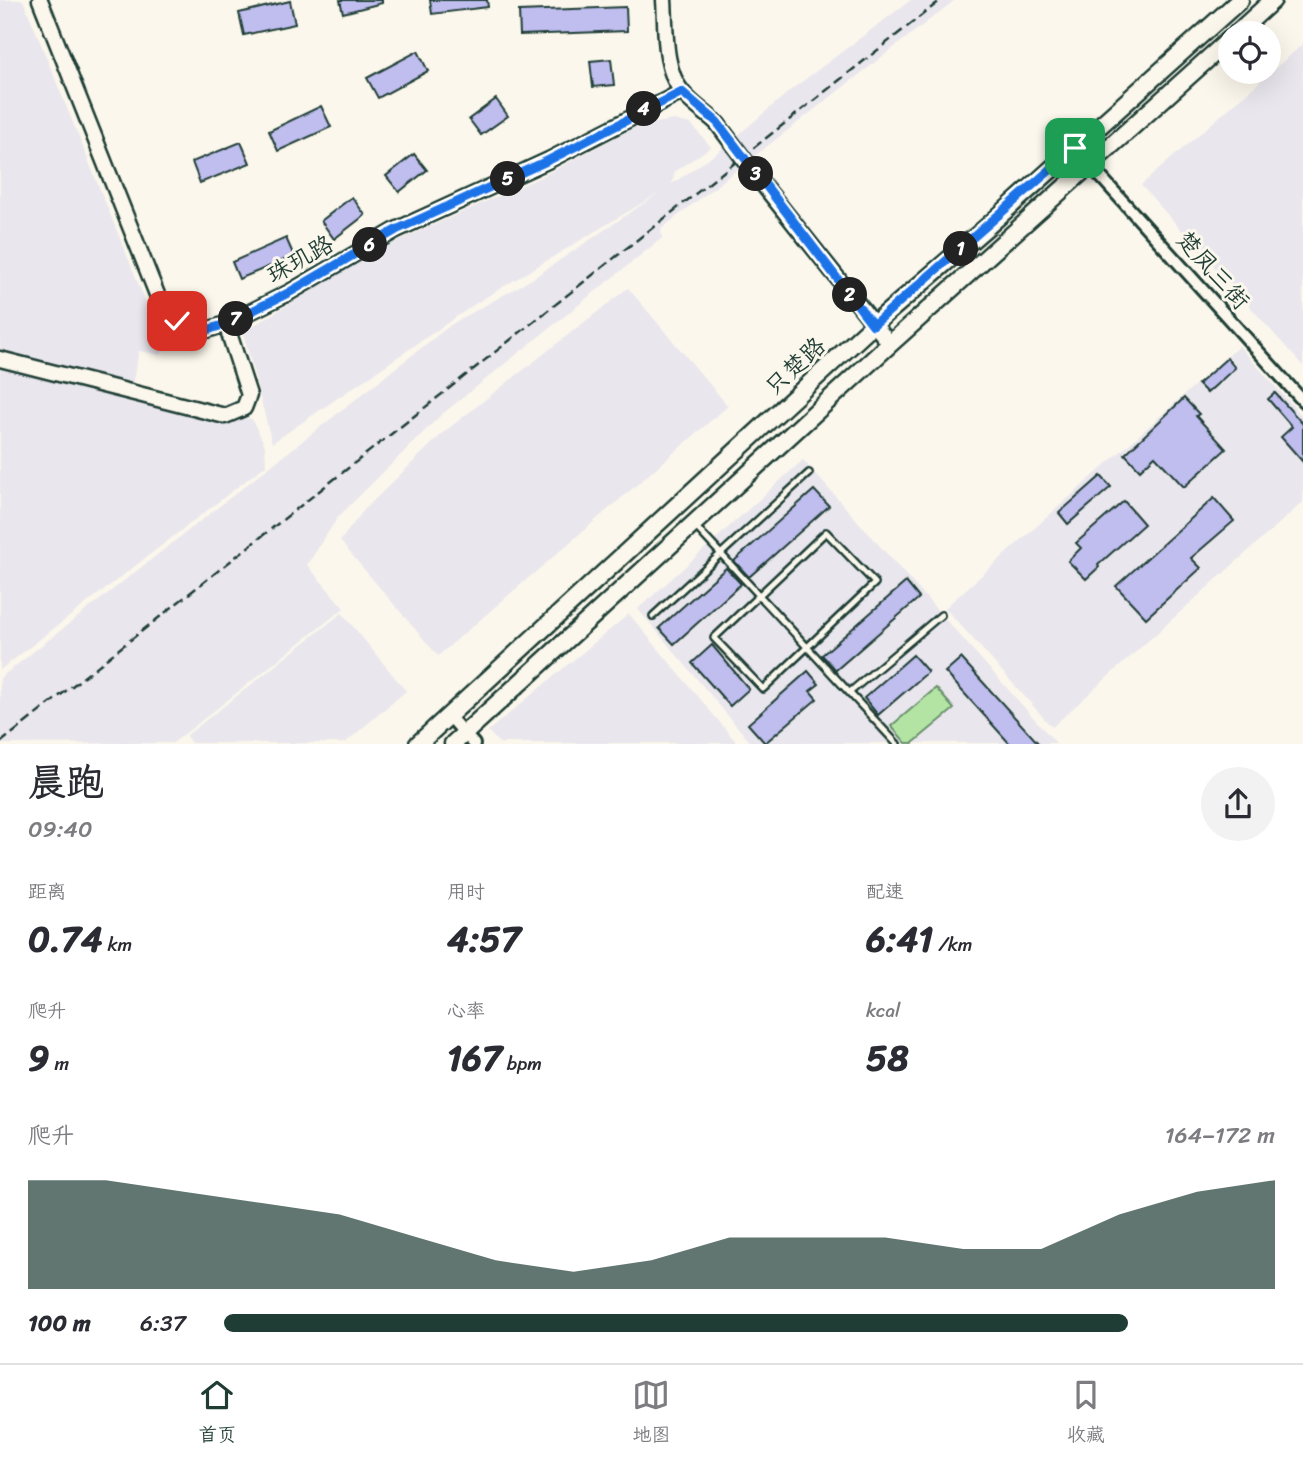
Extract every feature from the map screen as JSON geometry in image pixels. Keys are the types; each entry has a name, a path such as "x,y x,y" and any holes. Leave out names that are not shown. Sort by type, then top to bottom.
{"main road":[{"name":"只楚路","path":"418,744 873,325 988,226 1240,0"},
{"path":"1250,21 1273,0"},
{"name":"只楚路","path":"464,740 890,344 1218,50"}],"street":[{"name":"珠玑路","path":"40,0 160,302 167,313 185,326 207,330 226,324 290,292 396,230 549,160 682,92"},
{"path":"664,0 669,54 682,92 717,122 761,182 890,344"},
{"name":"楚凤三街","path":"1091,166 1303,401"},
{"path":"0,359 225,416 244,408 249,395 226,324"},
{"path":"449,716 464,740"}],"lane":[{"path":"653,616 809,473"},
{"path":"694,524 897,744"},
{"path":"826,532 875,583 807,647 763,689 714,638 826,532"},
{"path":"850,692 941,615"}],"shaded area":[{"path":"0,0 23,0 165,349 160,355 139,351 129,400 252,419 265,446 266,465 0,670"},
{"path":"911,0 955,0 661,229 662,238 441,415 338,517 307,565 344,608 173,743 0,744 0,678 452,324 532,279 662,191 478,302 272,443 243,332 380,249 541,177 637,126 674,120 691,124 711,147 675,171 672,184 717,153 791,90"},
{"path":"1303,44 1303,366 1141,185 1257,84 1281,84 1281,63"},
{"path":"628,288 728,406 438,656 340,541 364,510 444,432"},
{"path":"1239,346 1303,417 1303,502 1052,727 945,608"},
{"path":"803,460 1056,743 751,743 638,609"},
{"path":"342,613 406,691 345,743 191,743 186,736"},
{"path":"629,614 737,743 499,743 488,731"}],"green space":[{"path":"936,688 954,709 913,743 906,743 891,726"}],"building":[{"path":"340,0 382,0 382,3 343,13"},
{"path":"430,0 487,0 488,7 432,14"},
{"path":"290,1 295,24 244,35 239,13"},
{"path":"626,7 627,31 520,35 519,11"},
{"path":"418,51 428,71 378,98 367,78"},
{"path":"611,59 614,85 593,87 590,61"},
{"path":"496,99 508,116 481,135 469,119"},
{"path":"321,106 331,127 278,151 269,131"},
{"path":"241,142 250,163 200,183 192,162"},
{"path":"414,154 427,170 399,192 386,176"},
{"path":"352,197 365,215 334,239 321,221"},
{"path":"286,238 294,256 239,279 232,262"},
{"path":"1227,358 1235,368 1207,393 1198,384"},
{"path":"1275,393 1303,424 1303,462 1281,437 1292,427 1268,399"},
{"path":"1184,398 1199,414 1196,416 1226,449 1184,487 1155,456 1140,470 1125,454"},
{"path":"1101,476 1111,487 1068,524 1059,513"},
{"path":"814,490 829,506 749,577 734,561"},
{"path":"1214,498 1234,521 1191,558 1201,568 1146,618 1116,586"},
{"path":"1124,501 1144,524 1086,579 1068,561 1081,548 1076,543"},
{"path":"726,568 741,584 674,644 659,628"},
{"path":"906,582 919,598 836,670 822,655"},
{"path":"712,645 749,689 730,706 692,663"},
{"path":"913,655 928,672 878,715 864,698"},
{"path":"961,658 1039,744 1010,744 945,672"},
{"path":"808,671 819,684 810,691 817,699 765,743 748,724"}],"railway":[{"path":"0,743 941,0"}],"route":[{"path":"177,321 185,326 207,330 226,324 290,292 396,230 549,160 682,92 717,122 873,325 1075,148"}]}
